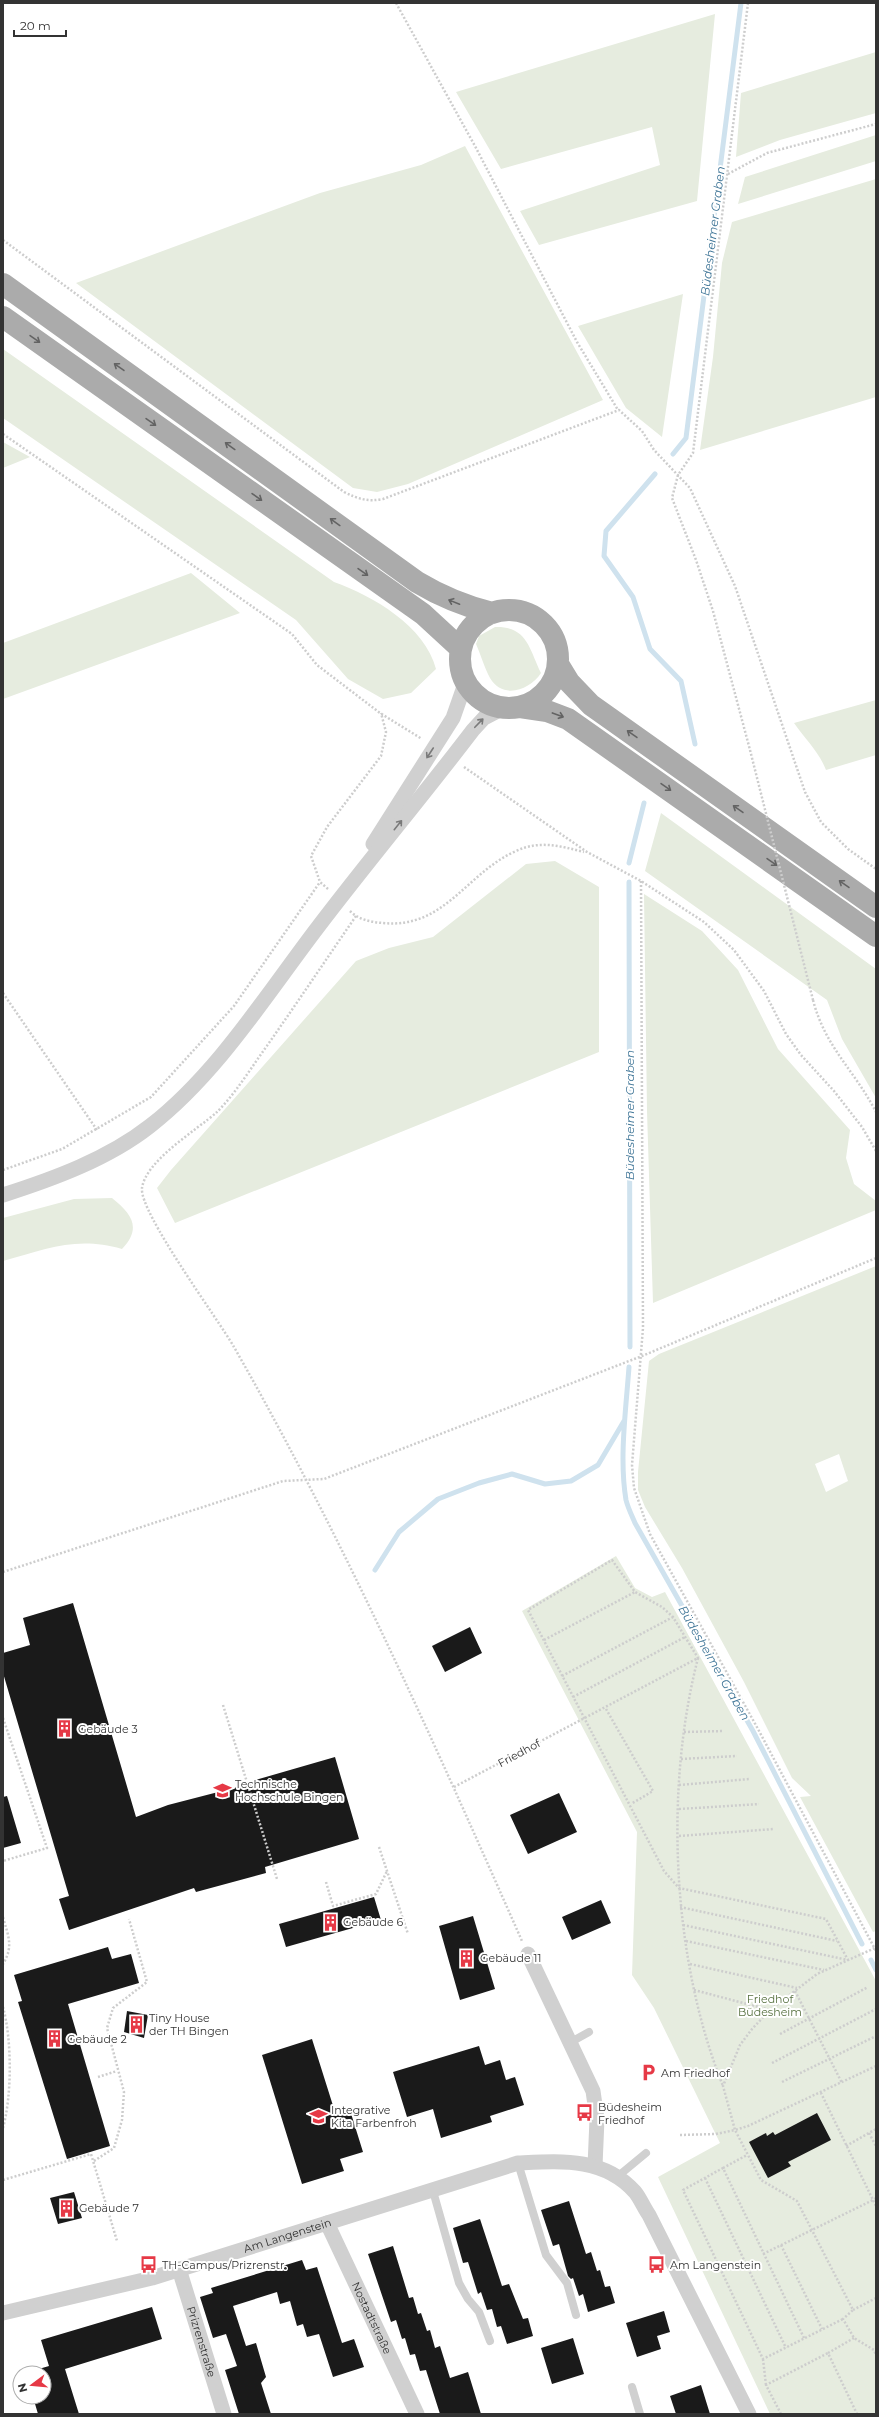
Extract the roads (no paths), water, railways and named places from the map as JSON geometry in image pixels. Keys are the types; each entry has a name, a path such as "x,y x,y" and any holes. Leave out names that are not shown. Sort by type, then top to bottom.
{"main road":[{"path":"3,284 417,582 453,602 492,613"},
{"path":"3,317 423,614 461,649"},
{"path":"512,707 542,696 550,686 558,664 557,650 553,636 539,620 520,611 506,610 492,613 475,623 469,631 461,649 462,671 470,689 483,700 512,707 546,711 568,719 876,936"},
{"path":"558,664 569,682 591,705 876,907"}],"street":[{"path":"339,899 453,718 466,681"},
{"path":"3,1195 54,1177 100,1156 148,1128 170,1110 206,1075 339,899 479,723 490,714 512,707"},
{"path":"528,1954 593,2091 597,2119 595,2166"},
{"name":"Am Langenstein","path":"3,2313 152,2278 433,2191 518,2163 558,2161 586,2163 617,2177 635,2192 649,2215 749,2414"},
{"name":"Nostadtstraße","path":"327,2223 417,2414"},
{"name":"Prizrenstraße","path":"179,2269 224,2414"}],"lane":[{"path":"571,2042 589,2032"},
{"path":"617,2177 646,2153"},
{"path":"518,2163 546,2255 567,2283 576,2315"},
{"path":"433,2191 459,2283 468,2299 479,2312 490,2341"},
{"path":"632,2387 640,2414"}],"waterway":[{"name":"Büdesheimer Graben","path":"673,454 686,438 741,3"},
{"name":"Büdesheimer Graben","path":"655,474 606,531 604,556 633,597 650,649 681,681 695,744"},
{"name":"Büdesheimer Graben","path":"629,863 644,803"},
{"name":"Büdesheimer Graben","path":"629,882 630,1347"},
{"name":"Büdesheimer Graben","path":"629,1367 623,1451 624,1484 629,1509 635,1523 753,1731 862,1944"},
{"path":"375,1570 399,1532 438,1499 479,1483 512,1474 545,1484 571,1481 598,1465 624,1421"},
{"name":"Büdesheimer Graben","path":"871,1960 876,1970"}],"place":[{"name":"Gebäude 3","path":"65,1729"},
{"name":"Technische Hochschule Bingen","path":"222,1790"},
{"name":"Gebäude 6","path":"330,1922"},
{"name":"Gebäude 11","path":"467,1958"},
{"name":"Tiny House der TH Bingen","path":"136,2024"},
{"name":"Gebäude 2","path":"54,2039"},
{"name":"Am Friedhof","path":"648,2073"},
{"name":"Büdesheim Friedhof","path":"585,2113"},
{"name":"Integrative Kita Farbenfroh","path":"318,2116"},
{"name":"Gebäude 7","path":"66,2208"},
{"name":"TH-Campus/Prizrenstr.","path":"149,2265"},
{"name":"Am Langenstein","path":"657,2265"}],"park label":[{"name":"Friedhof Büdesheim","path":"770,2005"}]}
